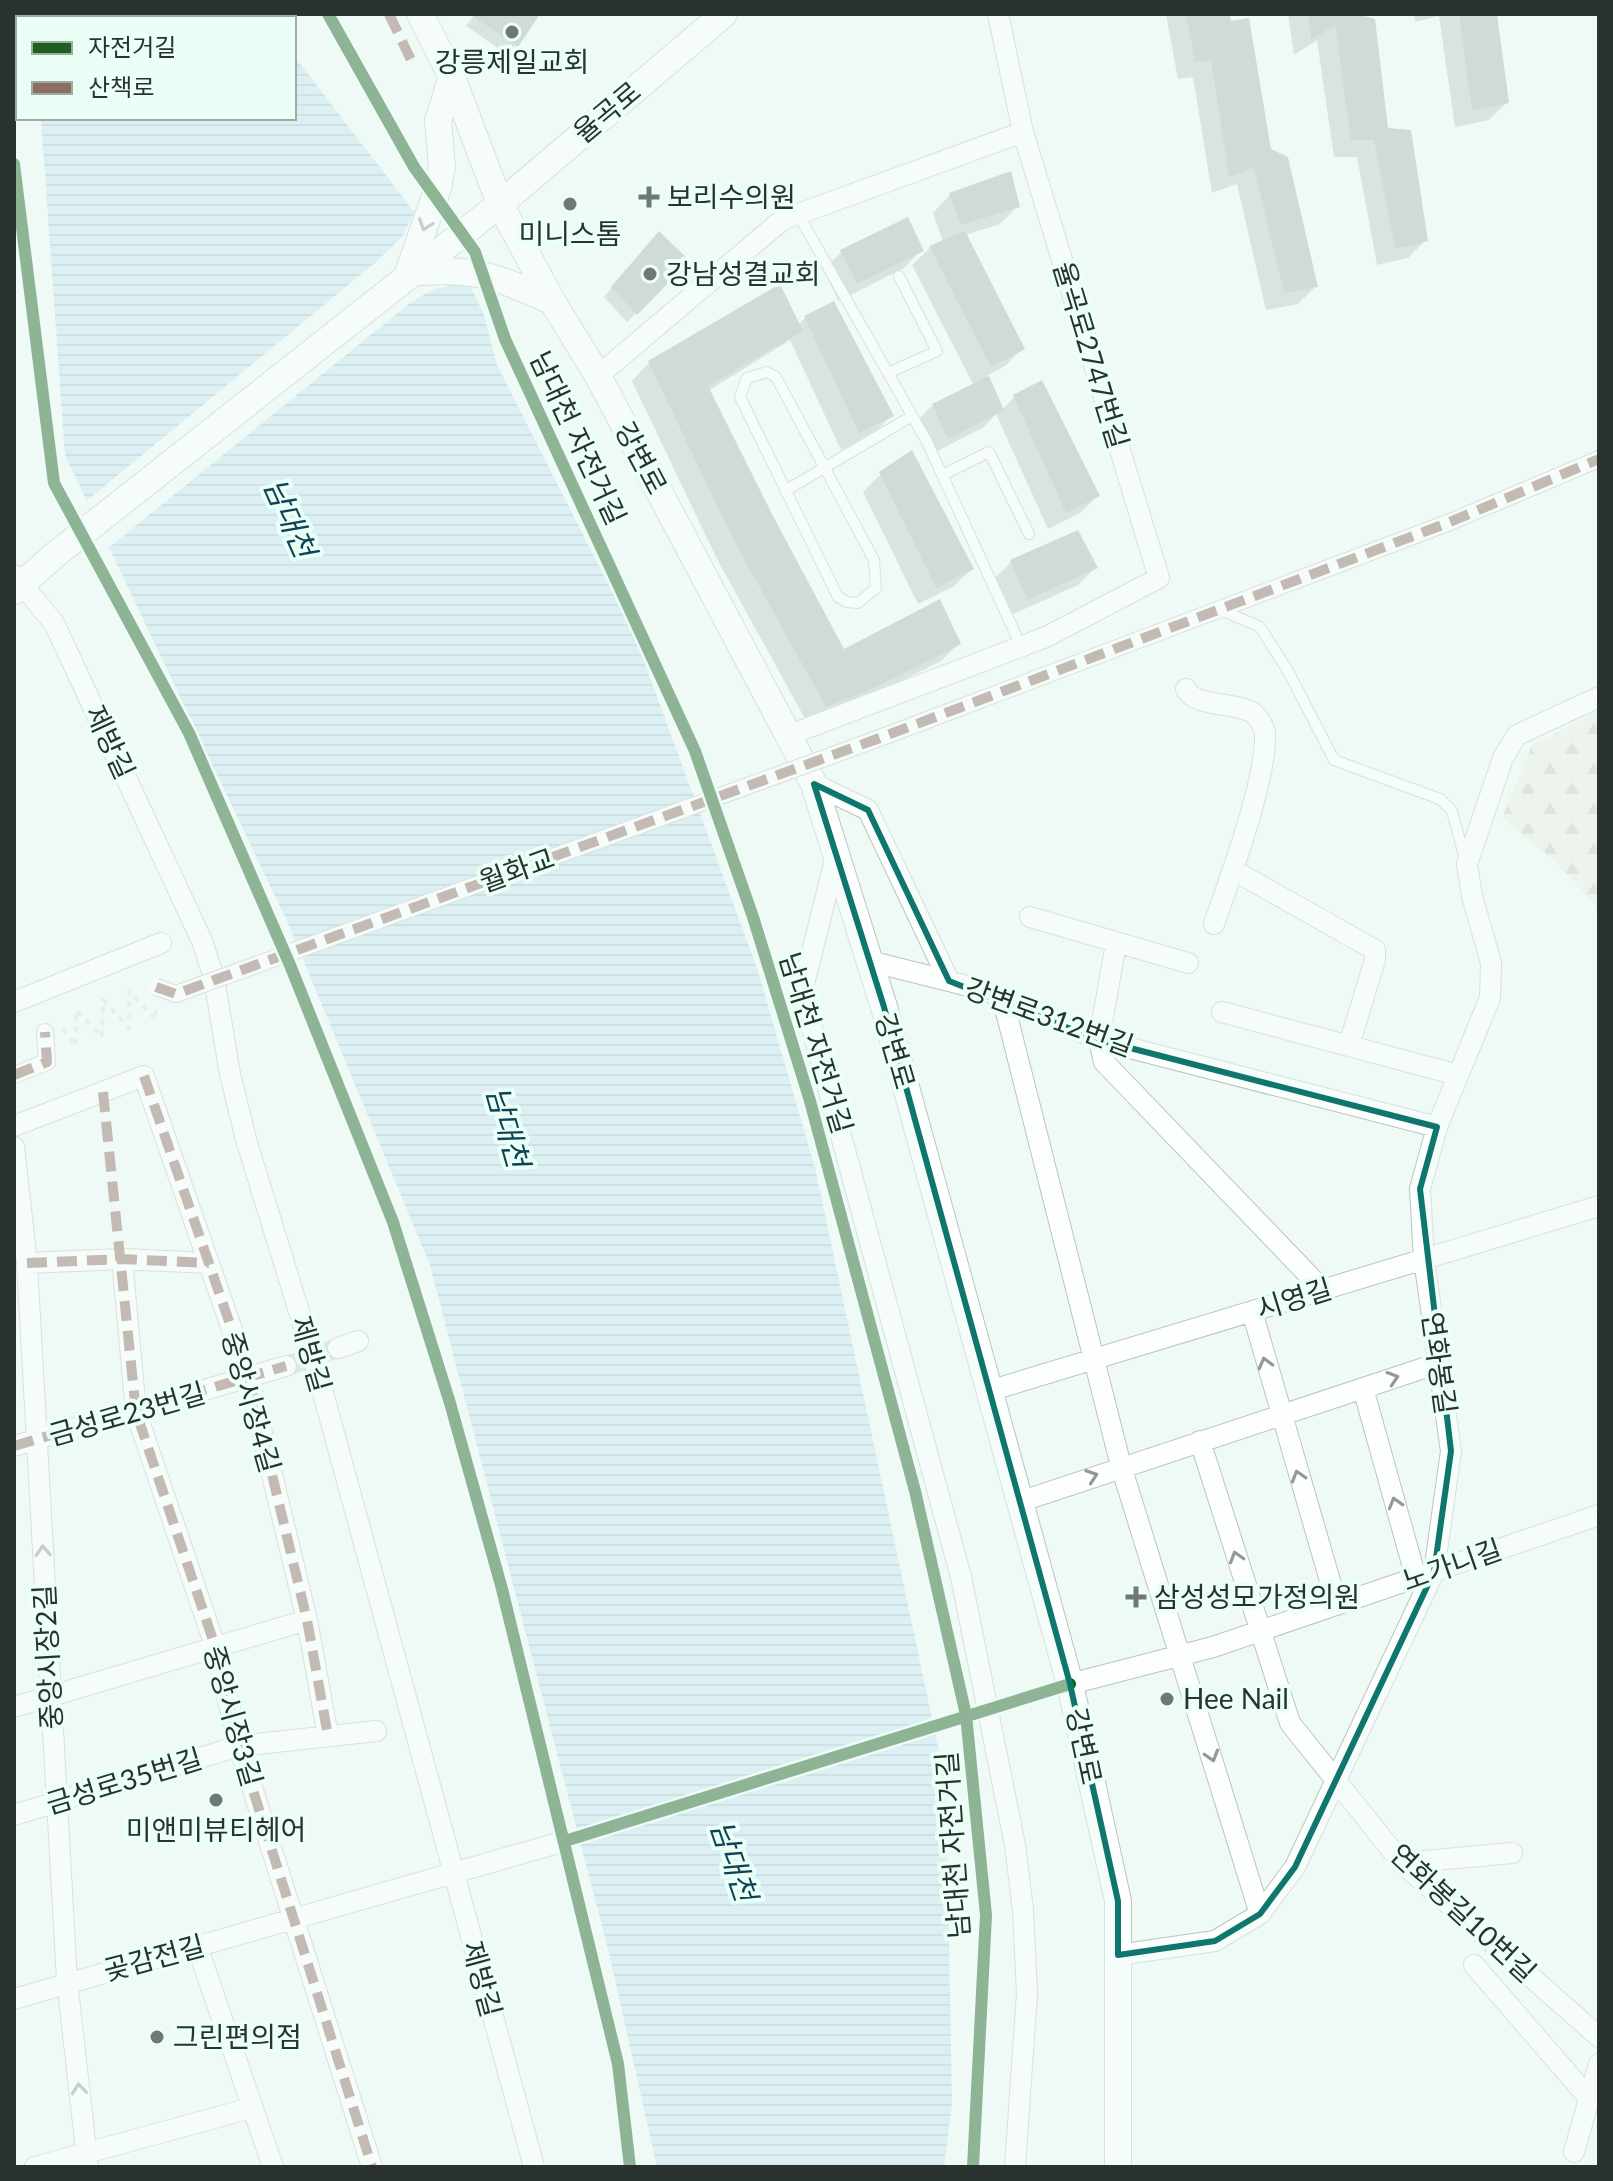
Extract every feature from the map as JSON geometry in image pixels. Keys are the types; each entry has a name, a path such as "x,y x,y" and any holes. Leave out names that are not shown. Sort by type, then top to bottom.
{"street":[{"name":"강변로","path":"420,14 452,77 495,208 598,376 814,784 869,961 1070,1684 1118,1901 1118,2167"},
{"name":"율곡로","path":"16,584 408,273 495,208 724,14"},
{"name":"율곡로2747번길","path":"998,14 1023,132 1159,578 1021,646"},
{"path":"452,77 438,121 442,166 408,273 454,269 501,279 552,301"},
{"path":"598,376 782,220 1023,132"},
{"name":"월화교","path":"156,987 176,994 877,739 1450,522 1599,459"},
{"name":"제방길","path":"16,584 54,623 202,941 214,978 230,1074 247,1143 314,1360 534,2167"},
{"path":"789,735 1021,646"},
{"path":"1186,689 1196,699 1243,708 1256,715 1265,730 1257,780 1233,870 1214,924"},
{"name":"연화봉길","path":"1118,1955 1215,1941 1260,1914 1295,1867 1336,1781 1425,1575 1451,1451 1424,1259 1420,1189 1437,1127 1490,998 1492,983 1491,963 1472,896 1467,864 1503,758 1517,735 1599,697"},
{"name":"강변로312번길","path":"814,784 868,810 949,981 1002,996 1099,1040 1437,1127"},
{"path":"836,856 802,992 961,1577 1015,1845 1023,1910 1027,1993 1015,2167"},
{"path":"1233,870 1375,950 1375,960 1349,1045"},
{"path":"1030,917 1188,963"},
{"path":"14,1002 161,943"},
{"path":"1116,943 1099,1040 1101,1055 1109,1069 1323,1290"},
{"path":"869,961 949,981"},
{"path":"1002,996 1121,1466 1260,1914"},
{"path":"1222,1012 1458,1075"},
{"path":"14,1075 47,1062 51,1031"},
{"name":"중앙시장4길","path":"14,1126 144,1076 249,1379 307,1620 328,1736"},
{"name":"중앙시장2길","path":"14,1147 27,1263 67,1981 87,2160"},
{"name":"시영길","path":"989,1391 1599,1206"},
{"path":"27,1263 122,1259 209,1263"},
{"name":"중앙시장3길","path":"122,1259 136,1412 215,1646 239,1746 372,2167"},
{"path":"1252,1311 1279,1415 1337,1605"},
{"path":"338,1348 358,1341"},
{"path":"1019,1502 1439,1363"},
{"name":"금성로23번길","path":"14,1446 286,1366"},
{"path":"1363,1388 1425,1575"},
{"path":"1200,1441 1290,1723 1336,1781"},
{"name":"노가니길","path":"1070,1684 1260,1631 1599,1515"},
{"path":"14,1707 307,1620"},
{"name":"금성로35번길","path":"14,1815 239,1746 376,1731"},
{"name":"연화봉길10번길","path":"1336,1781 1402,1863 1599,2037"},
{"name":"곶감전길","path":"14,1999 67,1981 454,1875 565,1841"},
{"path":"1402,1863 1512,1853"},
{"path":"197,1946 273,2167"},
{"path":"1474,1965 1588,2097"},
{"path":"1574,2152 1599,2064"},
{"path":"35,2167 87,2160 251,2108"}],"lane":[{"path":"798,214 912,416 1021,646"},
{"path":"888,373 937,351 899,276"},
{"path":"767,372 776,377 874,560 876,588 868,597 858,603 838,597 785,491 740,397 747,378 767,372"},
{"path":"785,491 912,416"},
{"path":"942,475 989,452 1029,534"},
{"path":"1218,608 1260,627 1288,671 1334,760 1440,799 1452,811 1467,864"}],"path":[{"path":"51,1031 57,1019 76,1046 76,1010 102,1037 103,1000 129,1028 129,991 156,1020 156,987"}],"highlighted area":[{"path":"814,784 868,810 949,981 1099,1040 1437,1127 1420,1189 1451,1451 1434,1572 1295,1867 1260,1914 1215,1941 1118,1955 1118,1901 1070,1684 884,1007"}],"green space":[{"path":"1599,711 1599,908 1549,856 1502,818 1532,745"}],"water":[{"path":"29,14 262,16 30,16"},
{"name":"남대천","path":"296,59 469,283 484,315 497,365 635,637 758,971 815,1168 946,1784 952,2104 944,2167 657,2167 609,1953 430,1265 287,921 65,455 41,120 296,120"}],"pier":[{"path":"417,207 473,280 432,290 410,303 106,550 84,503 376,262 402,237"}],"building":[{"name":"강릉제일교회","path":"470,14 540,14 518,47"},
{"path":"1186,14 1230,14 1231,21 1249,18 1271,149 1288,157 1318,287 1284,293 1254,168 1229,177 1211,60 1195,62"},
{"path":"1308,14 1357,14 1375,19 1388,128 1411,130 1428,241 1395,249 1374,140 1351,140 1335,25 1311,40"},
{"path":"1459,14 1497,14 1509,103 1472,111"},
{"path":"1011,171 1020,207 961,225 949,193"},
{"path":"908,217 924,251 857,284 840,250"},
{"name":"강남성결교회","path":"659,231 690,261 637,315 611,287"},
{"path":"965,231 1025,349 991,367 929,246"},
{"path":"780,284 803,331 708,386 774,518 844,649 940,599 961,644 868,691 826,707 733,539 648,361"},
{"path":"834,301 894,416 859,433 804,316"},
{"path":"989,376 1004,410 948,439 932,404"},
{"path":"1042,380 1100,496 1066,513 1013,395"},
{"path":"912,450 974,569 936,588 879,472"},
{"path":"1078,530 1098,568 1027,600 1010,560"}],"tunnel":[{"path":"286,1366 338,1348"}],"marked path":[{"path":"389,14 412,62"},
{"path":"156,987 176,994 877,739 1450,522 1599,459"},
{"path":"14,1075 47,1062 45,1032"},
{"path":"144,1076 249,1379 307,1620 328,1736"},
{"path":"103,1092 136,1412 215,1646 239,1746 372,2167"},
{"path":"27,1263 122,1259 209,1263"},
{"path":"14,1446 286,1366"}],"cycle path":[{"name":"남대천 자전거길","path":"328,14 414,167 475,252 505,339 695,751 753,917 810,1101 915,1491 966,1715 986,1915 973,2167"},
{"path":"14,164 54,483 189,733 290,965 393,1222 450,1403 502,1589 618,2064 630,2167"},
{"path":"565,1841 1070,1684"}],"place":[{"name":"강릉제일교회","path":"512,32"},
{"name":"보리수의원","path":"649,197"},
{"name":"미니스톰","path":"570,204"},
{"name":"강남성결교회","path":"650,274"},
{"name":"삼성성모가정의원","path":"1136,1597"},
{"name":"Hee Nail","path":"1167,1699"},
{"name":"미앤미뷰티헤어","path":"216,1800"},
{"name":"그린편의점","path":"157,2037"}]}
